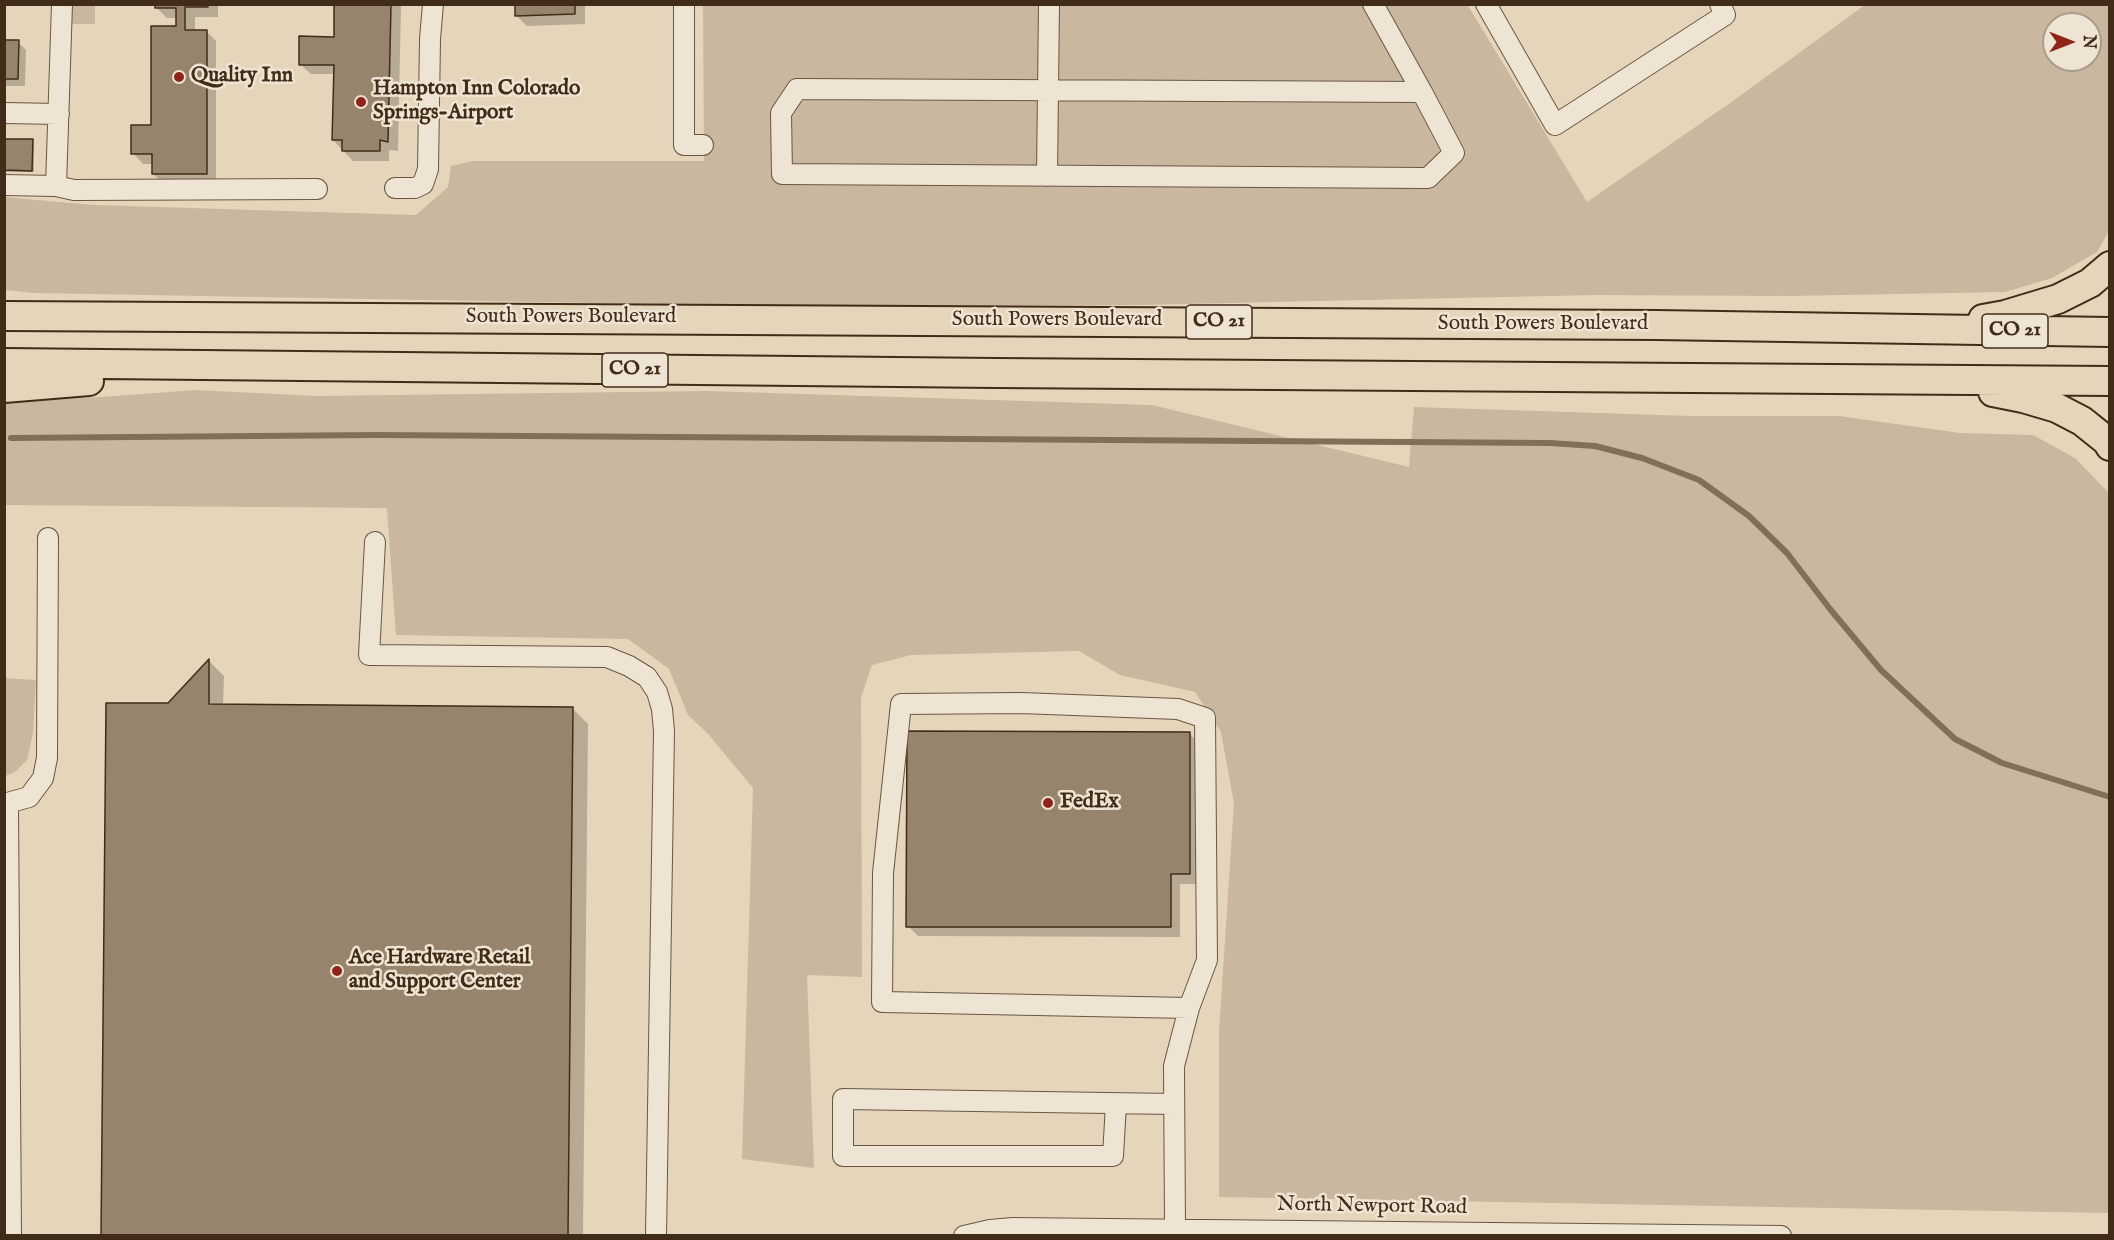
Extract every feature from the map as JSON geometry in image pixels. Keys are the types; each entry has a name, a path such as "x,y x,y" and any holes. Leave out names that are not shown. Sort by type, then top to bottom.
{"highway":[{"path":"1921,330 2005,315 2058,299 2090,283 2109,267"},
{"path":"4,296 131,304 517,317"},
{"name":"South Powers Boulevard","path":"4,316 517,317 1644,325 2109,332"},
{"name":"CO 21","path":"4,363 2109,381"},
{"path":"4,388 329,367"},
{"path":"1923,380 2023,398 2057,408 2082,421 2107,441 2109,446"}],"street":[{"path":"56,186 62,4"},
{"path":"395,188 415,188 423,184 428,169 430,39 433,4"},
{"path":"684,4 684,145 703,145"},
{"path":"1047,176 1049,4"},
{"path":"1373,4 1422,92 1454,153 1428,178 782,174 782,113 797,89 1422,92"},
{"path":"1486,4 1555,125 1727,8"},
{"path":"4,113 58,114"},
{"path":"4,185 56,186 74,190 316,189"},
{"path":"11,1236 6,804 29,797 43,778 47,758 48,538"},
{"path":"375,543 369,655 607,657 647,677 657,692 662,709 664,731 656,1236"},
{"path":"1175,1229 1174,1066 1189,1008 1207,960 1205,718 1178,709 1021,703 900,704 883,873 882,1002 1189,1008"},
{"path":"1116,1104 1113,1156 843,1156 843,1099 1174,1104"},
{"name":"North Newport Road","path":"964,1236 1013,1228 1781,1236"}],"shaded area":[{"path":"1467,4 1587,202 1733,101 1865,5 2109,5 2109,231 2097,252 2052,278 2005,292 1788,296 1595,295 1138,305 818,307 34,293 5,290 4,197 93,205 416,215 448,187 451,166 472,161 704,161 703,5"},
{"path":"62,5 95,5 95,24 62,24"},
{"path":"196,390 316,396 706,391 1152,405 1409,467 1414,407 1692,416 1839,416 1960,433 2033,435 2075,458 2108,492 2109,497 2109,1213 1219,1197 1219,1031 1234,803 1221,732 1195,692 1120,675 1079,651 911,655 872,665 861,698 862,977 807,975 814,1168 742,1159 753,788 708,734 688,715 669,669 628,639 396,635 387,508 5,505 4,402"},
{"path":"5,678 36,680 33,733 27,760 15,772 5,776"}],"building":[{"name":"Quality Inn","path":"155,4 208,4 208,7 185,7 185,30 207,30 207,174 152,174 152,154 131,154 131,125 151,125 151,26 176,26 176,8 155,8"},
{"name":"Hampton Inn Colorado Springs-Airport","path":"334,4 391,4 388,142 380,140 380,151 342,151 342,140 332,140 334,65 299,65 299,36 334,37"},
{"path":"515,4 575,4 575,14 515,16"},
{"path":"4,40 19,40 18,79 4,79"},
{"path":"4,139 33,139 32,171 4,170"},
{"name":"Ace Hardware Retail and Support Center","path":"209,659 209,704 573,707 568,1236 101,1236 106,703 168,703"},
{"name":"FedEx","path":"907,731 1190,732 1190,874 1171,874 1171,927 906,927"}],"waterway":[{"path":"11,438 378,435 1550,443 1595,446 1642,458 1699,480 1749,516 1787,553 1881,670 1955,739 2002,763 2110,797"}],"place":[{"name":"Quality Inn","path":"179,77"},
{"name":"Hampton Inn Colorado Springs-Airport","path":"361,102"},
{"name":"FedEx","path":"1048,803"},
{"name":"Ace Hardware Retail and Support Center","path":"337,971"}]}
